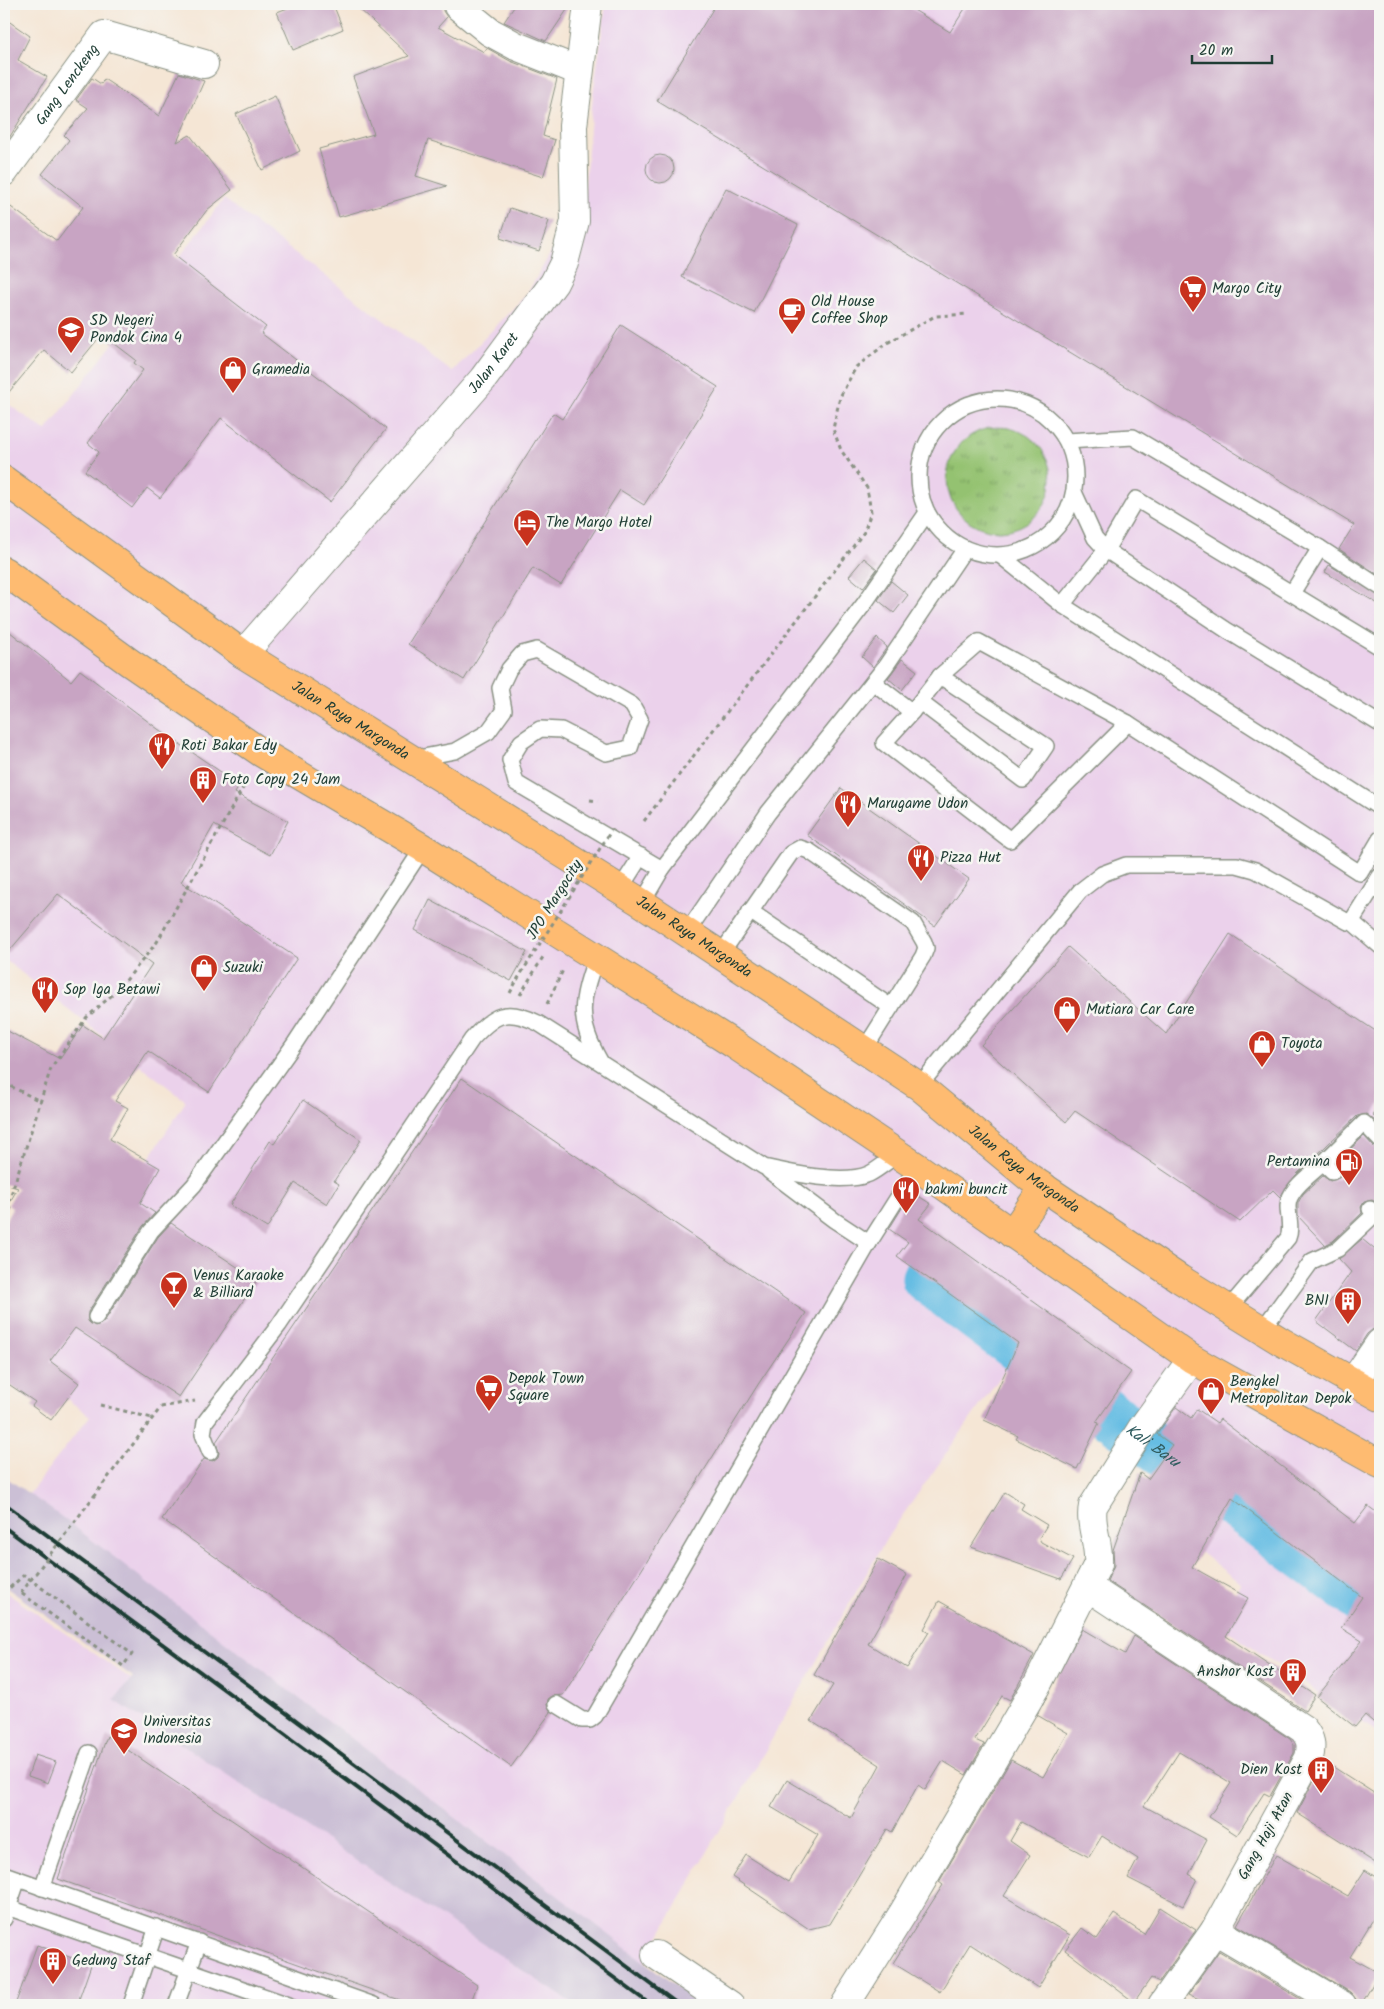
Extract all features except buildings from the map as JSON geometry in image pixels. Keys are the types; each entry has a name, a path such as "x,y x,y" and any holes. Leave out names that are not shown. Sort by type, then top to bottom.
{"main road":[{"name":"Jalan Raya Margonda","path":"4,480 243,654 721,954 919,1086 1011,1164 1044,1187 1228,1309 1380,1397"},
{"path":"4,571 136,667 262,753 423,848 735,1045 907,1160 1192,1359 1380,1464"},
{"path":"1012,1234 1044,1187"}],"street":[{"name":"Jalan Karet","path":"243,654 484,379 554,283 564,263 575,220 573,126 588,4"},
{"path":"458,6 490,32 516,46 579,71"},
{"name":"Gang Lenckeng","path":"4,172 104,35 204,64"},
{"path":"1354,1381 1380,1343"},
{"path":"845,2005 902,1914 1034,1691 1098,1564 1099,1553 1092,1515 1093,1506 1135,1439 1192,1359"},
{"name":"Gang Haji Atan","path":"1088,1587 1294,1724 1310,1737 1312,1746 1309,1758 1214,1930 1162,2005"},
{"path":"1214,1930 1342,2005"},
{"path":"656,1955 730,2005"}],"lane":[{"path":"1001,398 1028,404 1050,419 1067,441 1075,466 1074,492 1065,516 1048,537 1027,551 1001,556 988,556 964,550 943,536 926,514 918,487 920,460 930,434 949,414 974,402 1001,398"},
{"path":"1067,441 1133,437 1320,548 1380,587"},
{"path":"1074,492 1095,538 1106,550 1228,631 1380,724"},
{"path":"1062,604 1106,550 1136,499 1380,647"},
{"path":"631,896 662,869 864,604 926,514"},
{"path":"1292,594 1320,548"},
{"path":"687,932 768,813 873,682 964,550"},
{"path":"1001,556 1062,604 1378,801"},
{"path":"1128,723 1010,840 884,743 940,676 979,642 1128,723 1360,873 1380,839"},
{"path":"410,759 455,751 488,732 504,710 500,688 509,669 522,654 537,650 632,705 640,720 630,748 606,753 561,730 540,729 521,742 510,760 516,783 662,869"},
{"path":"873,682 916,707 1023,780 1046,746 940,676"},
{"path":"96,1317 151,1231 194,1185 295,1043 423,848"},
{"path":"721,954 791,853 800,848 809,851 913,923 926,948 864,1050"},
{"path":"631,896 641,856"},
{"path":"919,1086 1080,892 1102,874 1126,865 1237,865 1255,870 1344,921 1351,921 1380,946"},
{"path":"1351,921 1380,876"},
{"path":"750,911 891,1007"},
{"path":"596,957 582,1001 588,1039 602,1064"},
{"path":"210,1452 203,1434 205,1422 284,1317 472,1039 496,1016 510,1014 525,1016 538,1023 764,1167 834,1220 869,1243"},
{"path":"1228,1309 1288,1238 1290,1231 1288,1203 1295,1190 1327,1167 1364,1124 1380,1140"},
{"path":"764,1167 798,1175 852,1177 869,1174 907,1160"},
{"path":"556,1704 582,1720 590,1720 595,1716 869,1243 907,1160"},
{"path":"1262,1330 1312,1261 1338,1249 1375,1211"},
{"path":"42,1888 89,1752"},
{"path":"289,2005 5,1911 11,1877 199,1942 365,2004"},
{"path":"131,2005 157,1927"},
{"path":"176,2005 199,1942"}],"path":[{"path":"644,820 864,532 871,512 867,488 840,450 833,429 840,397 856,367 887,343 935,316 968,314"},
{"path":"4,1217 51,1068 86,1018 118,989 157,942 262,753"},
{"name":"JPO Margocity","path":"509,996 517,980 611,831"},
{"path":"516,1001 542,956 549,961"},
{"path":"538,1023 564,970 556,965"},
{"path":"4,1083 40,1101"},
{"path":"4,1188 12,1192"},
{"path":"4,1593 24,1576 31,1581 39,1587 93,1626 117,1643 132,1654 124,1666 21,1592 27,1585 33,1577 51,1553 152,1418 161,1407 199,1400"},
{"path":"100,1404 152,1418"}],"shaded area":[{"path":"606,4 1380,4 1380,1734 1220,1626 1240,1583 1188,1543 1226,1497 1025,1342 888,1536 644,1963 11,1517 90,1416 18,1363 186,1101 4,959 4,934 116,779 4,701 4,401 46,431 224,199 452,372 527,294 584,195 593,95"},
{"path":"4,1476 59,1515 701,2005 575,2005 114,1700 133,1677 4,1586"},
{"name":"Universitas Indonesia","path":"4,1591 147,1690 614,2005 4,2005"}],"green space":[{"path":"999,427 1019,431 1036,442 1047,459 1051,479 1047,499 1036,516 1019,527 999,531 979,527 962,516 951,499 947,479 951,459 962,442 979,431"}],"waterway":[{"name":"Kali Baru","path":"926,1278 1380,1613"}],"railway":[{"path":"4,1503 679,2005"},
{"path":"4,1527 651,2005"}],"place":[{"name":"Margo City","path":"1193,313"},
{"name":"Old House Coffee Shop","path":"792,335"},
{"name":"SD Negeri Pondok Cina 4","path":"71,354"},
{"name":"Gramedia","path":"233,394"},
{"name":"The Margo Hotel","path":"527,547"},
{"name":"Roti Bakar Edy","path":"162,770"},
{"name":"Foto Copy 24 Jam","path":"203,804"},
{"name":"Marugame Udon","path":"848,828"},
{"name":"Pizza Hut","path":"921,882"},
{"name":"Suzuki","path":"204,992"},
{"name":"Sop Iga Betawi","path":"45,1014"},
{"name":"Mutiara Car Care","path":"1067,1034"},
{"name":"Toyota","path":"1262,1068"},
{"name":"Pertamina","path":"1349,1186"},
{"name":"bakmi buncit","path":"906,1214"},
{"name":"Venus Karaoke & Billiard","path":"174,1309"},
{"name":"BNI","path":"1348,1325"},
{"name":"Depok Town Square","path":"489,1412"},
{"name":"Bengkel Metropolitan Depok","path":"1211,1415"},
{"name":"Anshor Kost","path":"1293,1696"},
{"name":"Universitas Indonesia","path":"124,1755"},
{"name":"Dien Kost","path":"1321,1794"},
{"name":"Gedung Staf","path":"53,1985"}]}
